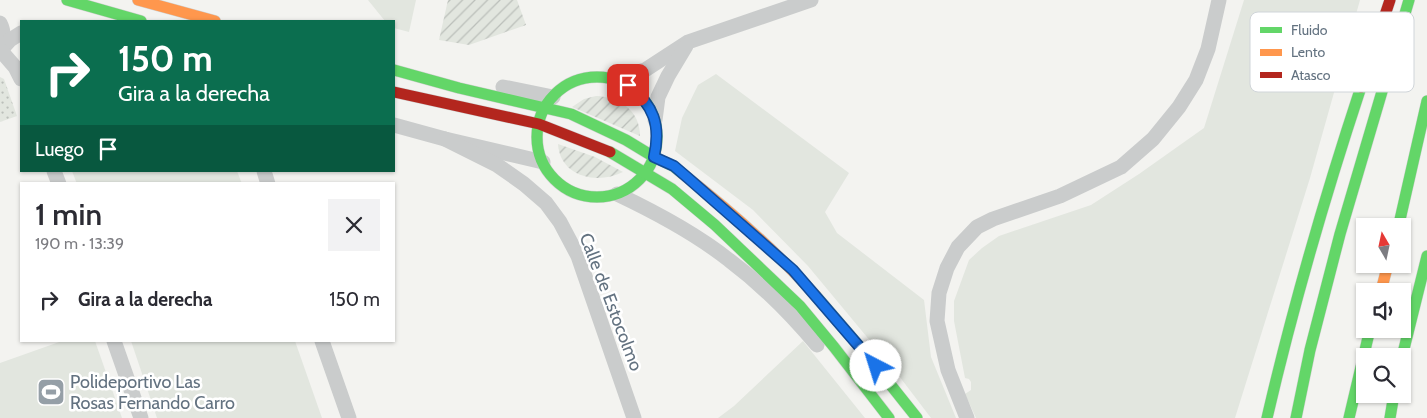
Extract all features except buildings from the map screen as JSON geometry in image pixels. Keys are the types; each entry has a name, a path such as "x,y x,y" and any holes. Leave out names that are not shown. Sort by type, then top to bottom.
{"main road":[{"path":"67,0 137,20"},
{"path":"138,0 211,20"},
{"path":"1386,12 1390,0"},
{"path":"1405,12 1409,0"},
{"path":"395,70 470,90"},
{"path":"599,77 614,79 628,85 640,94 649,106 655,120 657,132 657,145 654,157 646,172 637,181 617,194 588,196 574,192 561,184 543,162 538,143 539,124 549,103 558,92 578,80 599,77"},
{"path":"395,92 539,124 613,154 672,189 715,225 800,306 889,418"},
{"path":"1267,418 1297,296 1316,229 1360,92"},
{"path":"1296,418 1310,350 1340,234 1382,92"},
{"path":"1401,218 1427,101"},
{"path":"549,103 626,140 654,157 674,166 793,270 866,354 917,418"},
{"path":"1401,218 1427,137"},
{"path":"1404,348 1427,256"},
{"path":"1349,418 1358,372 1367,338"},
{"path":"1259,418 1276,377"},
{"path":"1390,418 1392,403"}],"street":[{"path":"614,79 645,70 688,42 811,0"},
{"path":"967,418 948,370 937,321 939,293 947,268 958,247 978,227 993,219 1060,196 1121,167 1154,139 1179,107 1196,80 1208,50 1219,0"},
{"path":"0,22 20,32"},
{"path":"0,22 4,30 0,51"},
{"path":"0,51 20,33"},
{"path":"655,120 658,97 688,42"},
{"path":"0,51 15,67 20,77"},
{"path":"470,90 503,87 549,103"},
{"name":"Calle de Estocolmo","path":"395,125 543,162"},
{"name":"Calle de Estocolmo","path":"445,139 497,165 524,184 546,203 560,222 578,256 634,418"},
{"path":"617,194 690,234 729,260 769,294 829,358 869,411 877,418"},
{"path":"114,342 141,418"},
{"path":"322,342 349,418"}],"shaded area":[{"path":"368,0 416,0 409,32 395,28 395,20 384,20"},
{"path":"448,0 517,0 526,25 469,45 439,40"},
{"path":"1244,0 1360,0 1357,12 1250,12 1250,92 1334,92 1310,178 1235,418 976,418 965,394 971,390 971,382 965,378 954,321 954,301 969,260 999,236 1091,205 1204,128"},
{"path":"716,74 849,173 825,212 837,233 924,300 931,357 956,418 931,418 896,372 808,266 753,210 675,151 682,118 698,85"},
{"path":"0,77 4,79 17,116 0,122"},
{"path":"596,96 613,99 627,107 636,119 640,136 572,107 584,99"},
{"path":"558,144 595,157 623,172 602,178 582,175 573,171 565,164 560,155"},
{"path":"72,172 237,172 241,182 76,182"},
{"path":"803,341 865,418 718,418 734,406"},
{"name":"Polideportivo Las Rosas Fernando Carro","path":"59,342 95,342 122,418 0,418 0,363"},
{"path":"131,342 295,342 322,418 157,418"}],"traffic: fast":[{"path":"67,0 137,20"},
{"path":"1405,12 1409,0"},
{"path":"395,70 459,88 571,114 626,140 673,166 683,174"},
{"path":"597,77 609,78 620,82 630,87 639,95 647,104 652,114 656,125 657,137 656,149 652,160 647,170 639,179 630,187 620,192 609,196 597,197 585,196 574,192 564,187 555,179 547,170 542,160 538,149 537,137 538,125 542,114 547,104 555,95 564,87 574,82 585,78 597,77"},
{"path":"1267,418 1310,251 1359,92"},
{"path":"1296,418 1310,350 1340,234 1382,92"},
{"path":"1400,218 1427,101"},
{"path":"610,152 672,189 715,225 800,306 889,418"},
{"path":"1404,348 1427,256"},
{"path":"816,296 866,354 917,418"},
{"path":"1349,418 1368,338"},
{"path":"1390,418 1392,403"}],"traffic: slow":[{"path":"138,0 211,20"},
{"path":"683,174 752,232 816,296"},
{"path":"1383,283 1386,273"}],"traffic: jam":[{"path":"1386,12 1390,0"},
{"path":"395,92 539,124 610,152"}],"place":[{"name":"Polideportivo Las Rosas Fernando Carro","path":"51,392"}],"route":[{"path":"628,85 640,94 649,106 655,120 657,145 654,157 674,166 793,270 876,366"}]}
